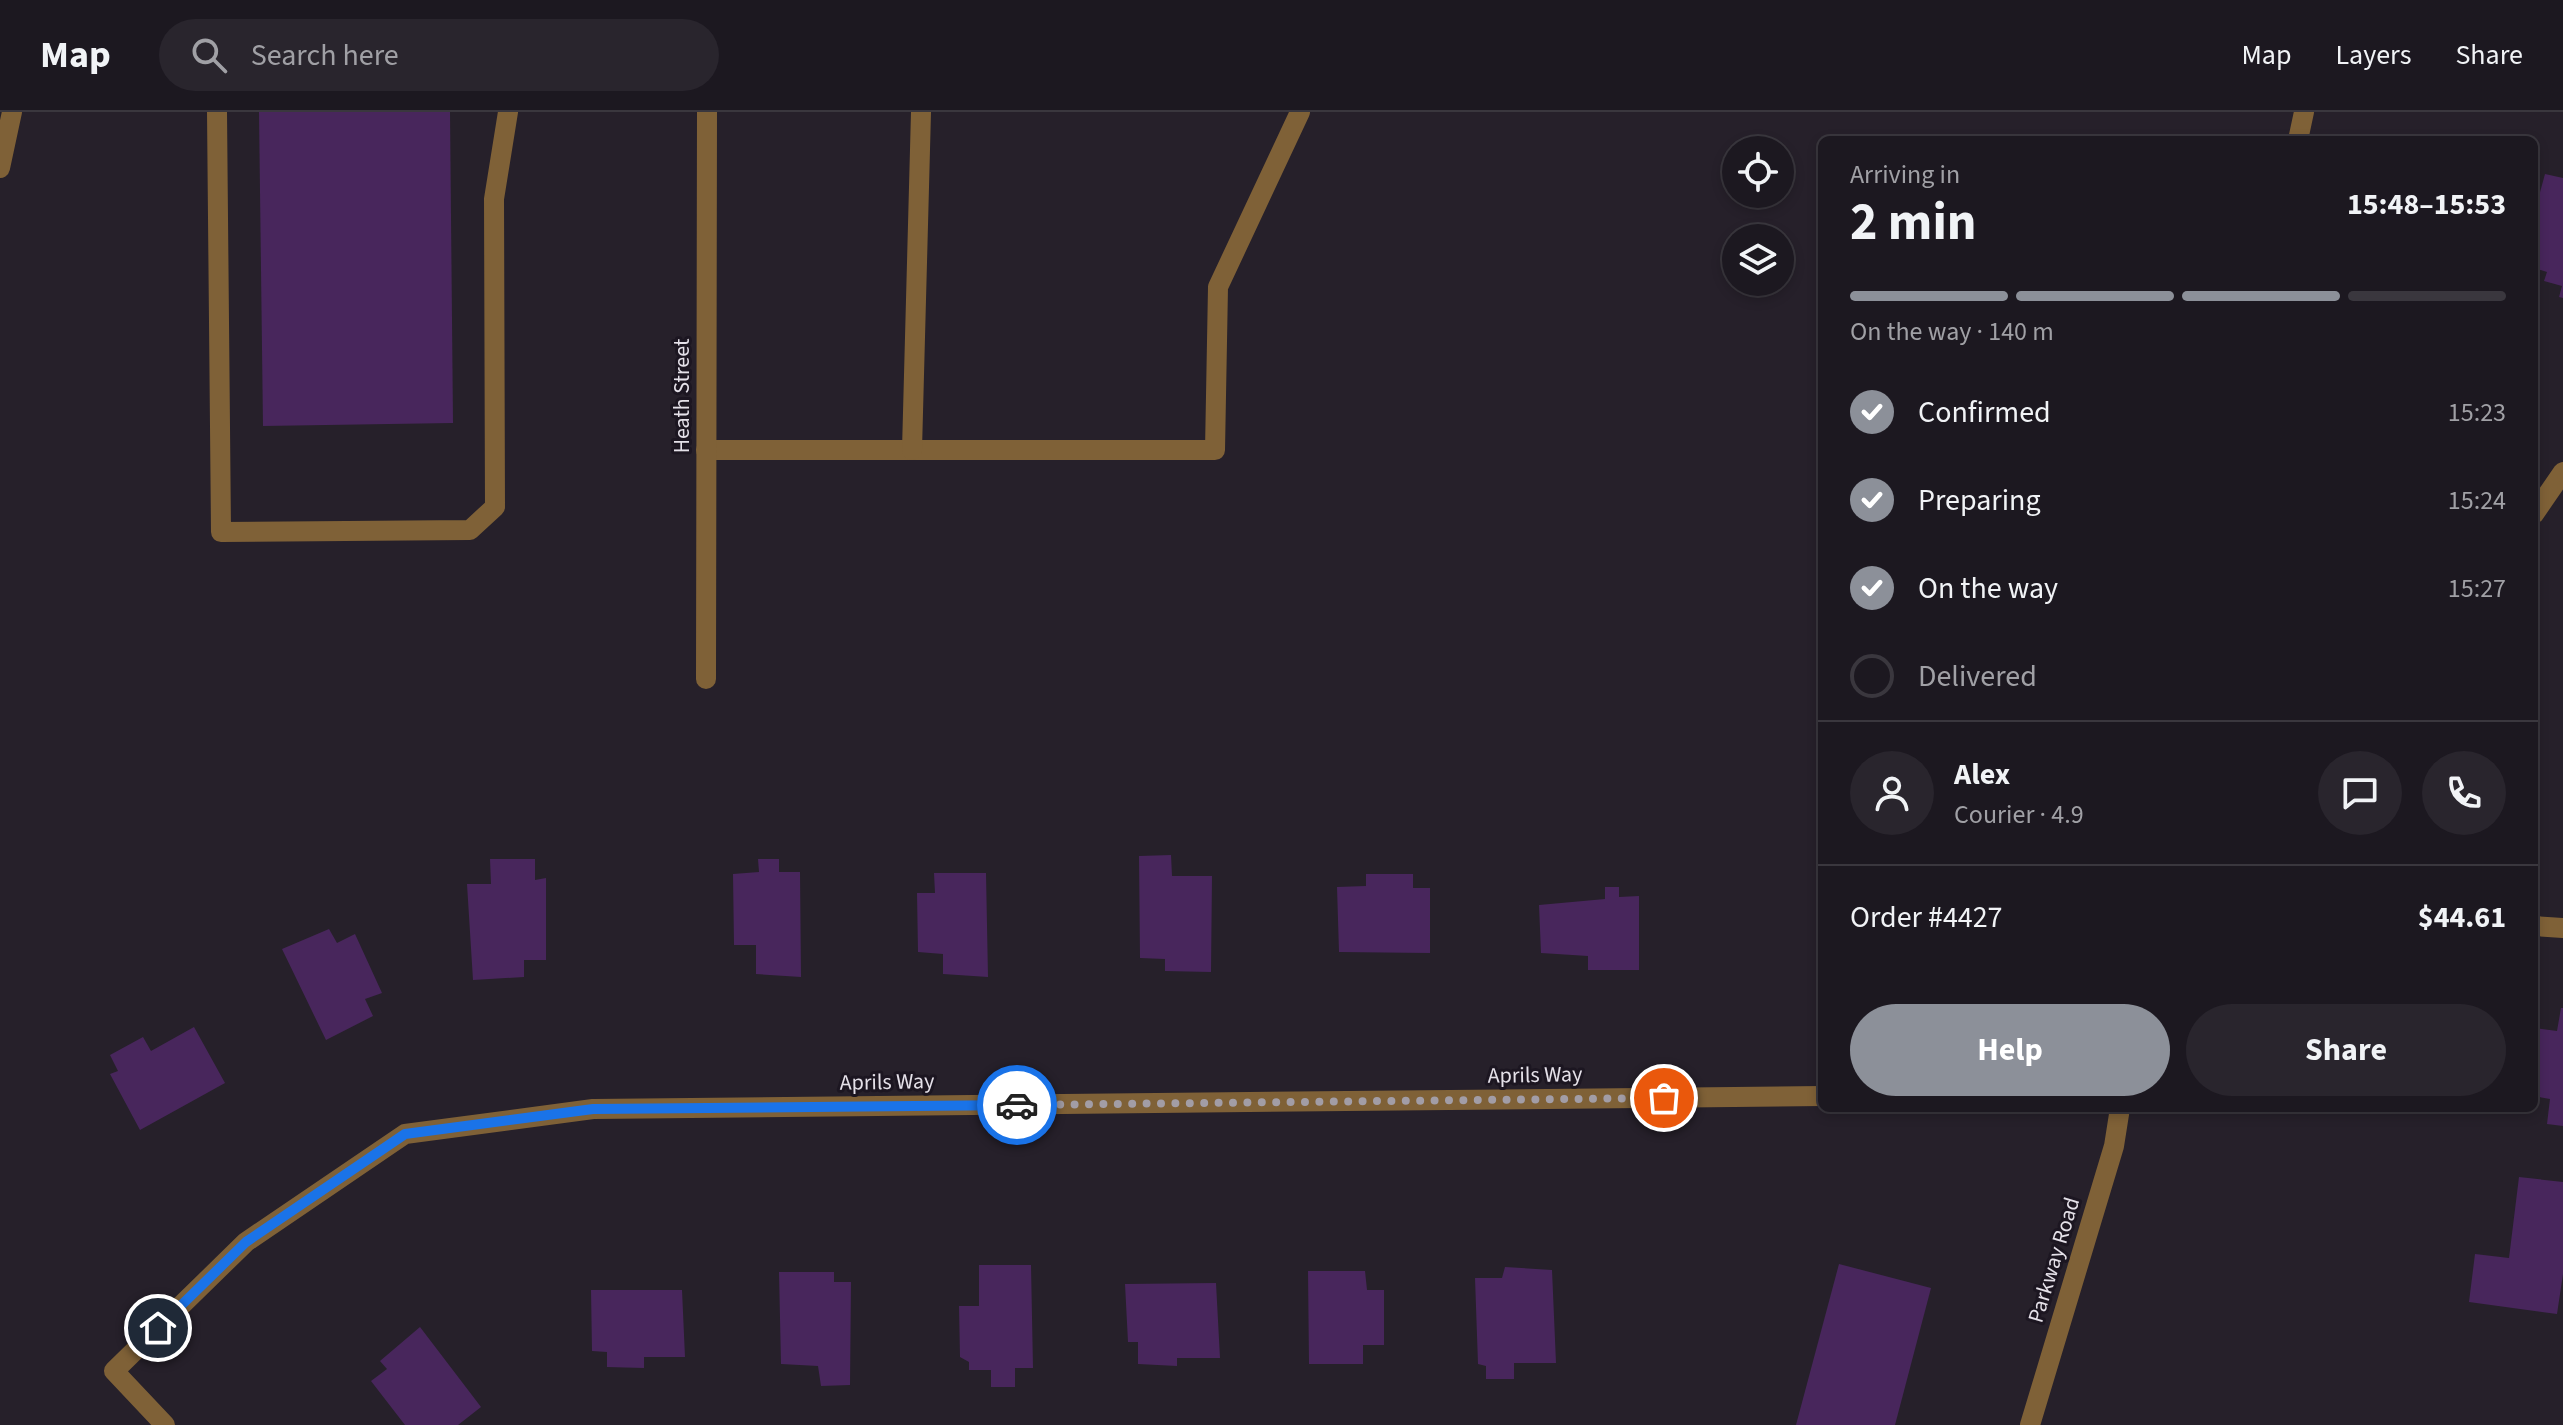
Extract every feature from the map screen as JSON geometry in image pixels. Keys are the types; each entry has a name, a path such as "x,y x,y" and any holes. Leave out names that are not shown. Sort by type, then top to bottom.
{"street":[{"path":"0,168 12,112"},
{"path":"217,112 221,532 470,530 495,507 494,199 508,112"},
{"name":"Heath Street","path":"706,679 707,112"},
{"path":"912,450 921,112"},
{"path":"706,450 1215,450 1218,287 1300,112"},
{"path":"2299,136 2304,112"},
{"path":"2538,508 2563,472"},
{"path":"2538,926 2563,928"},
{"name":"Aprils Way","path":"165,1425 114,1371 246,1242 405,1134 593,1109 1818,1096"},
{"name":"Parkway Road","path":"2030,1425 2114,1146 2119,1112"}],"building":[{"path":"259,112 450,112 453,423 263,426"},
{"path":"2545,174 2563,178 2563,298 2559,297 2562,286 2544,281 2547,272 2538,269 2538,199"},
{"path":"1171,855 1172,876 1212,876 1211,972 1165,971 1165,959 1140,958 1139,856"},
{"path":"490,859 535,859 535,880 546,878 546,960 524,960 524,977 473,980 467,884 491,884"},
{"path":"758,859 779,859 779,872 800,872 801,977 756,974 756,945 734,945 733,874 759,872"},
{"path":"934,873 986,873 988,977 943,974 943,954 918,952 917,893 935,893"},
{"path":"1366,874 1413,874 1413,888 1430,888 1430,953 1339,952 1337,887 1366,886"},
{"path":"1605,887 1619,887 1619,897 1639,896 1639,970 1588,970 1588,956 1541,953 1539,905 1605,899"},
{"path":"329,929 337,943 355,934 382,993 365,999 373,1016 326,1040 282,949"},
{"path":"2563,1008 2563,1126 2547,1124 2550,1099 2538,1097 2538,1029 2557,1031"},
{"path":"194,1027 225,1083 140,1130 110,1074 118,1071 110,1055 143,1037 151,1051"},
{"path":"2519,1177 2563,1182 2563,1274 2557,1314 2469,1302 2475,1254 2509,1258"},
{"path":"1839,1264 1931,1288 1895,1425 1796,1425"},
{"path":"979,1265 1031,1265 1033,1368 1015,1368 1015,1387 991,1387 991,1370 969,1370 969,1362 960,1357 959,1306 979,1306"},
{"path":"1505,1267 1552,1270 1556,1363 1514,1363 1514,1379 1486,1379 1486,1366 1478,1364 1475,1278 1502,1278"},
{"path":"1308,1271 1365,1271 1367,1290 1384,1290 1384,1345 1363,1345 1363,1364 1309,1364"},
{"path":"779,1272 834,1272 834,1282 851,1282 850,1385 821,1386 818,1366 781,1364"},
{"path":"1216,1283 1220,1358 1177,1358 1177,1366 1138,1364 1138,1342 1128,1342 1125,1284"},
{"path":"591,1290 682,1290 685,1357 644,1357 644,1368 607,1367 607,1352 592,1351"},
{"path":"420,1327 481,1407 458,1425 405,1425 371,1381 387,1369 380,1361"}],"way so far":[{"path":"1017,1105 1664,1098"}],"route":[{"path":"158,1328 246,1242 405,1134 593,1109 1017,1105"}]}
